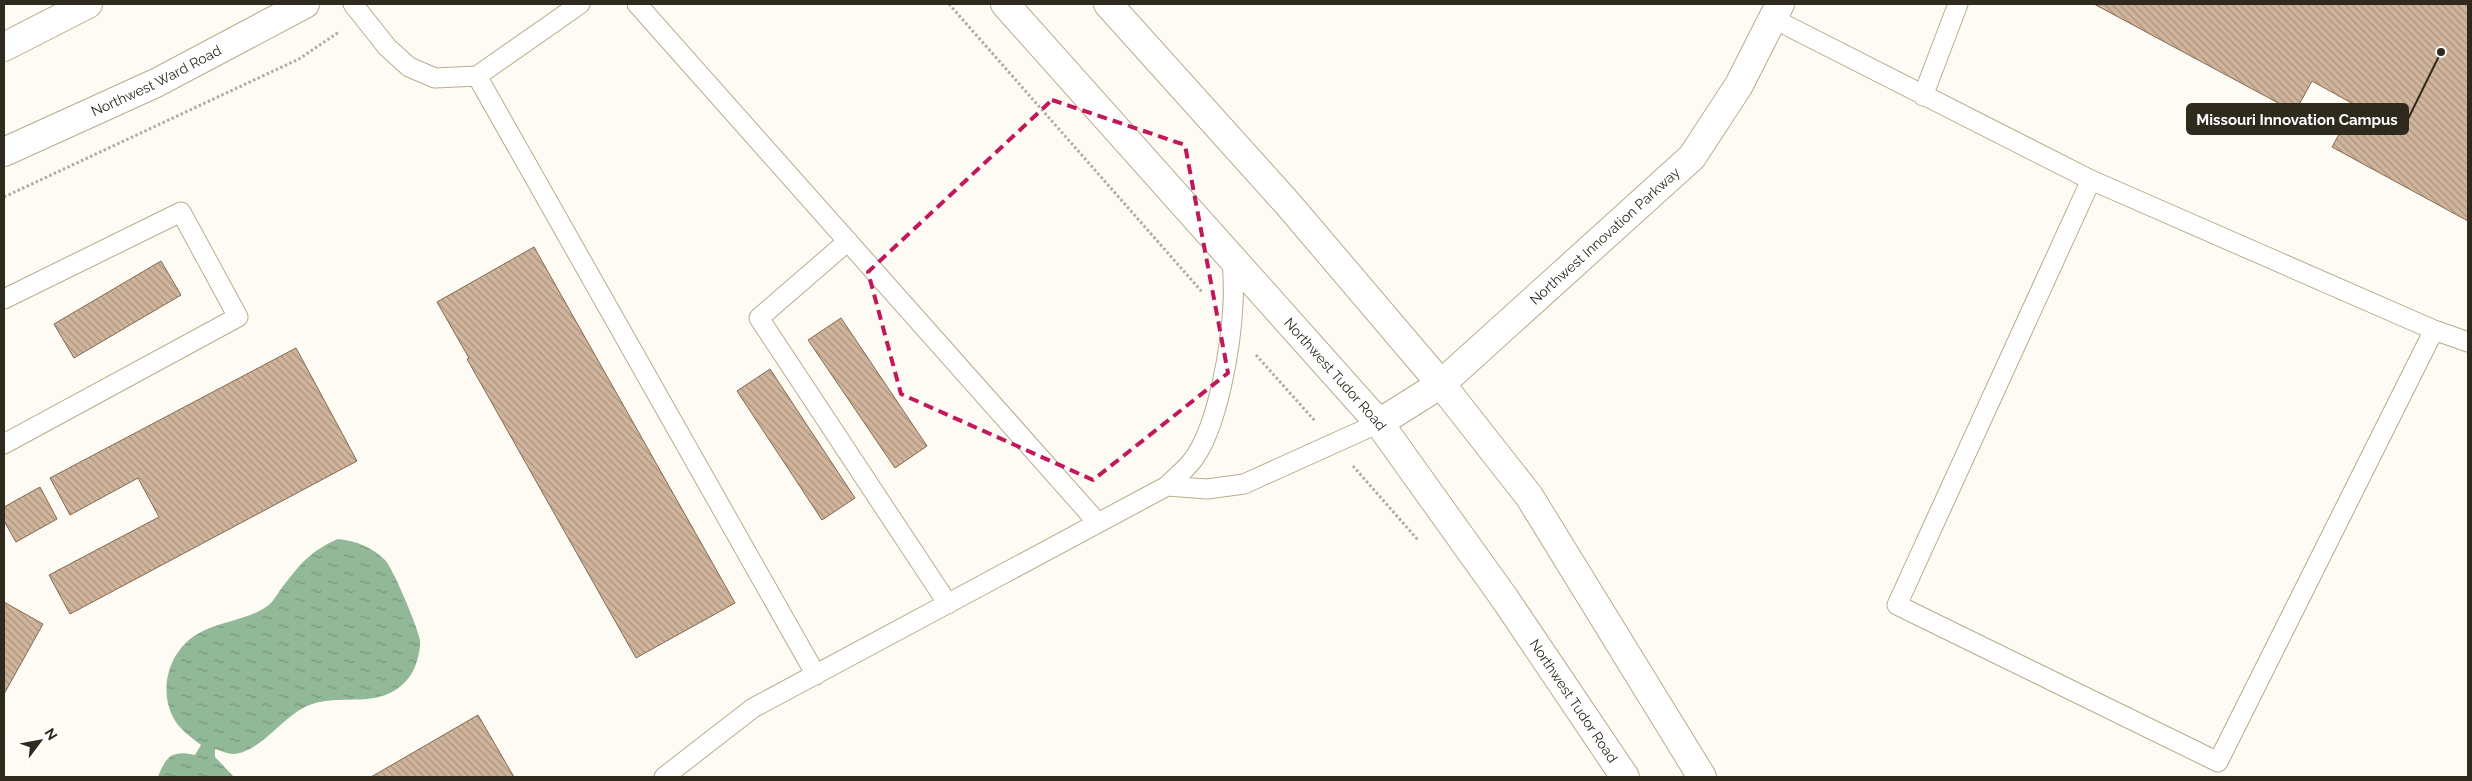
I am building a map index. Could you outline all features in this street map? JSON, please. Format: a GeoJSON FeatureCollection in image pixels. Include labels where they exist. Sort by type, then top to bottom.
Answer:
{"type":"FeatureCollection","features":[{"type":"Feature","properties":{"kind":"street"},"geometry":{"type":"LineString","coordinates":[[4,47],[88,4]]}},
{"type":"Feature","properties":{"kind":"street","name":"Northwest Ward Road"},"geometry":{"type":"LineString","coordinates":[[4,152],[156,83],[304,4]]}},
{"type":"Feature","properties":{"kind":"street","name":"Northwest Tudor Road"},"geometry":{"type":"LineString","coordinates":[[1005,4],[1379,423],[1505,599],[1625,777]]}},
{"type":"Feature","properties":{"kind":"street"},"geometry":{"type":"LineString","coordinates":[[1108,4],[1288,204],[1441,384],[1529,496],[1702,777]]}},
{"type":"Feature","properties":{"kind":"street","name":"Northwest Innovation Parkway"},"geometry":{"type":"LineString","coordinates":[[1379,423],[1441,384],[1692,157],[1739,85],[1777,12]]}},
{"type":"Feature","properties":{"kind":"lane"},"geometry":{"type":"LineString","coordinates":[[358,10],[387,47],[409,67],[435,78],[478,76],[580,4]]}},
{"type":"Feature","properties":{"kind":"lane"},"geometry":{"type":"LineString","coordinates":[[637,4],[1098,523]]}},
{"type":"Feature","properties":{"kind":"lane"},"geometry":{"type":"LineString","coordinates":[[1923,96],[1958,4]]}},
{"type":"Feature","properties":{"kind":"lane"},"geometry":{"type":"LineString","coordinates":[[1777,12],[1923,96],[2091,180],[2434,330],[2468,342]]}},
{"type":"Feature","properties":{"kind":"lane"},"geometry":{"type":"LineString","coordinates":[[478,76],[816,675]]}},
{"type":"Feature","properties":{"kind":"lane"},"geometry":{"type":"LineString","coordinates":[[2091,180],[1897,605],[2218,762],[2434,330]]}},
{"type":"Feature","properties":{"kind":"lane"},"geometry":{"type":"LineString","coordinates":[[4,299],[181,212],[238,317],[4,444]]}},
{"type":"Feature","properties":{"kind":"lane"},"geometry":{"type":"LineString","coordinates":[[848,241],[759,318],[948,604]]}},
{"type":"Feature","properties":{"kind":"lane"},"geometry":{"type":"LineString","coordinates":[[664,777],[753,708],[1167,486],[1192,461],[1208,432],[1217,400],[1231,325],[1233,303],[1232,258]]}},
{"type":"Feature","properties":{"kind":"lane"},"geometry":{"type":"LineString","coordinates":[[1167,486],[1207,489],[1244,484],[1379,423]]}},
{"type":"Feature","properties":{"kind":"path"},"geometry":{"type":"LineString","coordinates":[[949,4],[1424,547]]}},
{"type":"Feature","properties":{"kind":"path"},"geometry":{"type":"LineString","coordinates":[[4,197],[299,58],[358,10]]}},
{"type":"Feature","properties":{"kind":"highlighted area"},"geometry":{"type":"Polygon","coordinates":[[[1052,100],[1185,145],[1228,373],[1093,480],[901,394],[868,272],[1052,100]]]}},
{"type":"Feature","properties":{"kind":"water"},"geometry":{"type":"Polygon","coordinates":[[[338,539],[351,541],[369,548],[385,560],[394,574],[420,640],[418,659],[410,676],[399,688],[374,698],[332,700],[318,702],[305,707],[296,712],[261,742],[243,752],[231,754],[215,749],[215,757],[234,777],[158,777],[167,759],[171,756],[181,753],[195,755],[201,745],[178,725],[171,713],[167,699],[169,672],[181,648],[191,638],[203,631],[263,609],[272,602],[307,558],[338,539]]]}},
{"type":"Feature","properties":{"kind":"building"},"geometry":{"type":"Polygon","coordinates":[[[2094,4],[2468,4],[2468,221],[2332,147],[2355,105],[2312,81],[2295,112],[2094,4]]]}},
{"type":"Feature","properties":{"kind":"building"},"geometry":{"type":"Polygon","coordinates":[[[534,247],[735,603],[636,658],[467,359],[469,358],[437,302],[534,247]]]}},
{"type":"Feature","properties":{"kind":"building"},"geometry":{"type":"Polygon","coordinates":[[[161,261],[181,295],[74,358],[54,324],[161,261]]]}},
{"type":"Feature","properties":{"kind":"building"},"geometry":{"type":"Polygon","coordinates":[[[841,318],[927,446],[895,468],[808,340],[841,318]]]}},
{"type":"Feature","properties":{"kind":"building"},"geometry":{"type":"Polygon","coordinates":[[[296,348],[357,461],[70,614],[49,575],[159,517],[138,478],[70,515],[50,478],[296,348]]]}},
{"type":"Feature","properties":{"kind":"building"},"geometry":{"type":"Polygon","coordinates":[[[770,369],[855,498],[822,520],[737,391],[770,369]]]}},
{"type":"Feature","properties":{"kind":"building"},"geometry":{"type":"Polygon","coordinates":[[[40,487],[57,519],[16,542],[4,521],[4,507],[40,487]]]}},
{"type":"Feature","properties":{"kind":"building"},"geometry":{"type":"Polygon","coordinates":[[[4,602],[43,624],[4,694],[4,602]]]}},
{"type":"Feature","properties":{"kind":"building"},"geometry":{"type":"Polygon","coordinates":[[[478,715],[514,777],[371,777],[478,715]]]}},
{"type":"Feature","properties":{"kind":"place","name":"Missouri Innovation Campus"},"geometry":{"type":"Point","coordinates":[2441,52]}}]}
